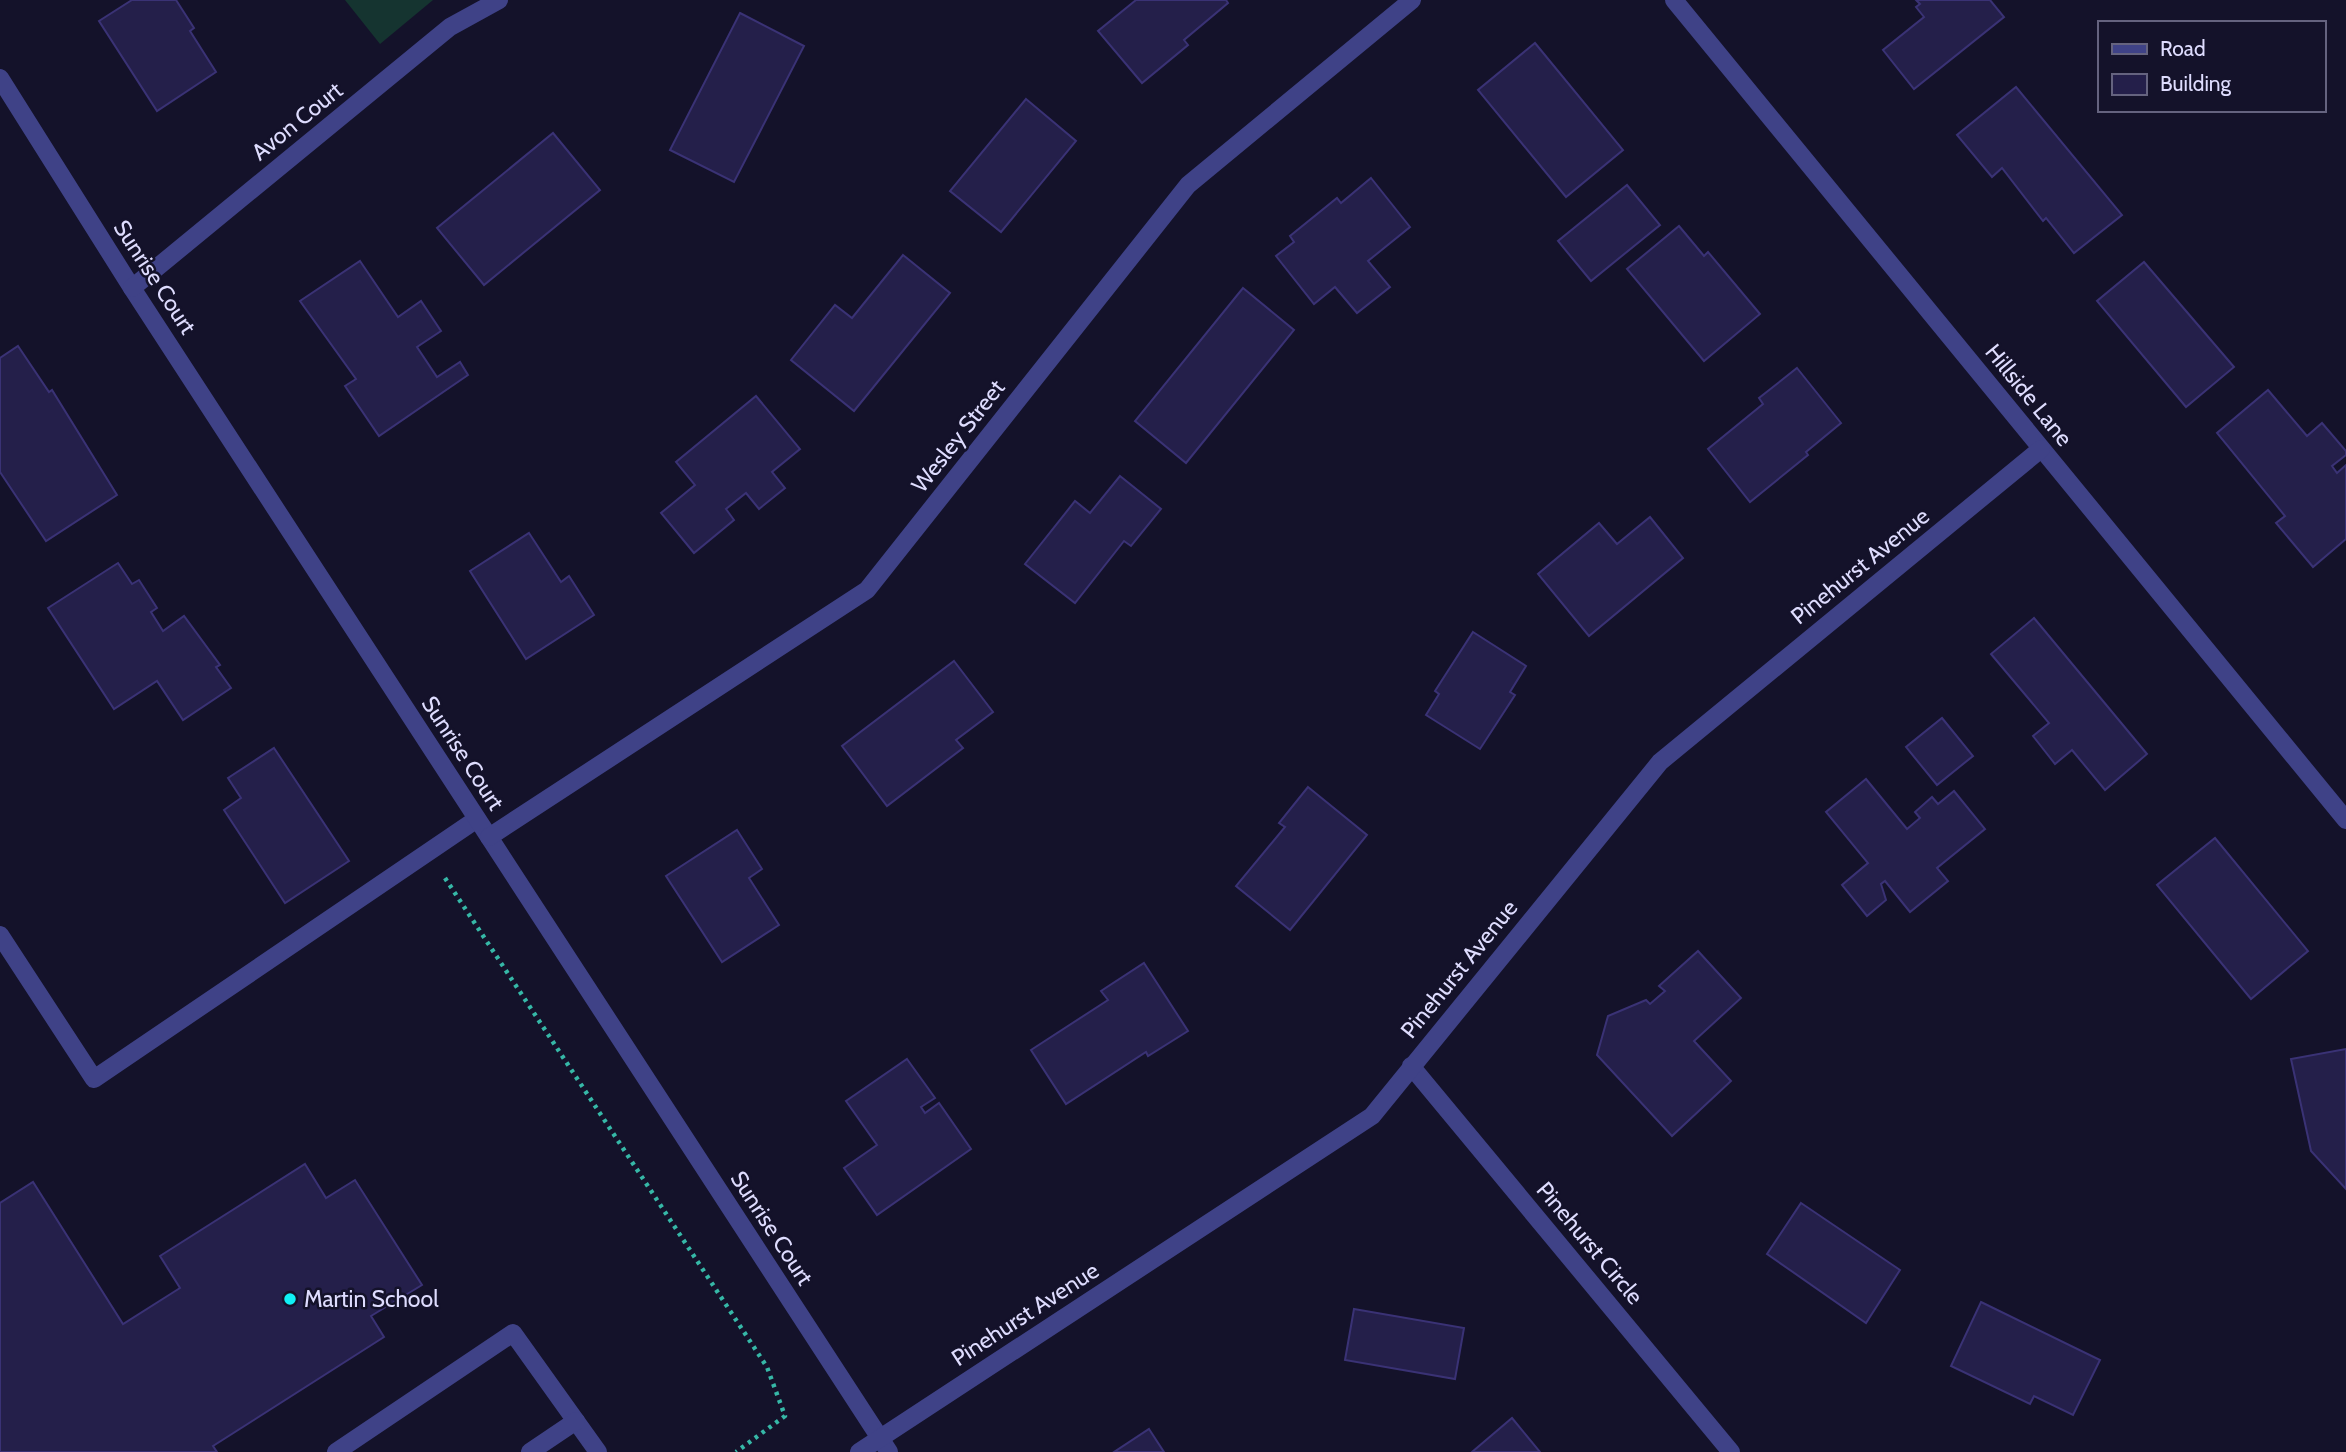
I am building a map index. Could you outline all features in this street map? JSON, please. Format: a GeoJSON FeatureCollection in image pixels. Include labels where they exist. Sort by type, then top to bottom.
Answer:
{"type":"FeatureCollection","features":[{"type":"Feature","properties":{"kind":"street","name":"Avon Court"},"geometry":{"type":"LineString","coordinates":[[132,288],[450,27],[499,0]]}},
{"type":"Feature","properties":{"kind":"street","name":"Wesley Street"},"geometry":{"type":"LineString","coordinates":[[489,837],[867,590],[1188,185],[1412,0]]}},
{"type":"Feature","properties":{"kind":"street","name":"Hillside Lane"},"geometry":{"type":"LineString","coordinates":[[1674,0],[2346,820]]}},
{"type":"Feature","properties":{"kind":"street","name":"Sunrise Court"},"geometry":{"type":"LineString","coordinates":[[0,78],[132,288],[884,1445]]}},
{"type":"Feature","properties":{"kind":"street","name":"Pinehurst Avenue"},"geometry":{"type":"LineString","coordinates":[[859,1452],[884,1445],[1372,1116],[1660,762],[2041,449]]}},
{"type":"Feature","properties":{"kind":"street"},"geometry":{"type":"LineString","coordinates":[[0,935],[94,1079],[477,819]]}},
{"type":"Feature","properties":{"kind":"street","name":"Pinehurst Circle"},"geometry":{"type":"LineString","coordinates":[[1411,1066],[1731,1452]]}},
{"type":"Feature","properties":{"kind":"street"},"geometry":{"type":"LineString","coordinates":[[336,1452],[513,1333],[598,1452]]}},
{"type":"Feature","properties":{"kind":"street"},"geometry":{"type":"LineString","coordinates":[[530,1452],[576,1421]]}},
{"type":"Feature","properties":{"kind":"path"},"geometry":{"type":"LineString","coordinates":[[428,853],[767,1367],[785,1416],[736,1452]]}},
{"type":"Feature","properties":{"kind":"green space"},"geometry":{"type":"Polygon","coordinates":[[[345,0],[433,0],[380,44],[345,0]]]}},
{"type":"Feature","properties":{"kind":"building"},"geometry":{"type":"Polygon","coordinates":[[[132,0],[176,0],[194,28],[190,31],[216,72],[157,111],[99,21],[132,0]]]}},
{"type":"Feature","properties":{"kind":"building"},"geometry":{"type":"Polygon","coordinates":[[[1136,0],[1226,0],[1228,3],[1184,40],[1188,45],[1142,83],[1098,31],[1136,0]]]}},
{"type":"Feature","properties":{"kind":"building"},"geometry":{"type":"Polygon","coordinates":[[[1916,0],[1990,0],[2004,17],[1914,89],[1883,50],[1924,17],[1916,7],[1920,4],[1916,0]]]}},
{"type":"Feature","properties":{"kind":"building"},"geometry":{"type":"Polygon","coordinates":[[[740,13],[804,46],[734,182],[670,150],[740,13]]]}},
{"type":"Feature","properties":{"kind":"building"},"geometry":{"type":"Polygon","coordinates":[[[1535,43],[1623,150],[1566,197],[1478,90],[1535,43]]]}},
{"type":"Feature","properties":{"kind":"building"},"geometry":{"type":"Polygon","coordinates":[[[2016,87],[2122,215],[2074,253],[2046,218],[2043,221],[2002,168],[1992,177],[1957,135],[2016,87]]]}},
{"type":"Feature","properties":{"kind":"building"},"geometry":{"type":"Polygon","coordinates":[[[1026,99],[1076,141],[1001,232],[950,191],[1026,99]]]}},
{"type":"Feature","properties":{"kind":"building"},"geometry":{"type":"Polygon","coordinates":[[[553,133],[600,190],[484,285],[437,228],[553,133]]]}},
{"type":"Feature","properties":{"kind":"building"},"geometry":{"type":"Polygon","coordinates":[[[1371,178],[1410,227],[1368,261],[1390,287],[1357,313],[1335,287],[1314,304],[1276,256],[1294,242],[1290,236],[1337,198],[1341,203],[1371,178]]]}},
{"type":"Feature","properties":{"kind":"building"},"geometry":{"type":"Polygon","coordinates":[[[1627,185],[1660,225],[1591,281],[1558,241],[1627,185]]]}},
{"type":"Feature","properties":{"kind":"building"},"geometry":{"type":"Polygon","coordinates":[[[1679,226],[1704,256],[1708,252],[1760,314],[1704,361],[1627,269],[1679,226]]]}},
{"type":"Feature","properties":{"kind":"building"},"geometry":{"type":"Polygon","coordinates":[[[903,255],[950,293],[854,411],[791,360],[835,305],[852,318],[903,255]]]}},
{"type":"Feature","properties":{"kind":"building"},"geometry":{"type":"Polygon","coordinates":[[[360,261],[398,317],[421,301],[441,331],[417,347],[437,377],[460,362],[468,375],[379,436],[345,386],[356,379],[300,301],[360,261]]]}},
{"type":"Feature","properties":{"kind":"building"},"geometry":{"type":"Polygon","coordinates":[[[2144,262],[2234,367],[2186,407],[2097,301],[2144,262]]]}},
{"type":"Feature","properties":{"kind":"building"},"geometry":{"type":"Polygon","coordinates":[[[1243,288],[1294,330],[1186,463],[1135,421],[1243,288]]]}},
{"type":"Feature","properties":{"kind":"building"},"geometry":{"type":"Polygon","coordinates":[[[18,346],[49,392],[52,390],[117,495],[46,541],[0,472],[0,358],[18,346]]]}},
{"type":"Feature","properties":{"kind":"building"},"geometry":{"type":"Polygon","coordinates":[[[1797,368],[1841,423],[1806,452],[1808,455],[1750,502],[1708,449],[1763,404],[1759,398],[1797,368]]]}},
{"type":"Feature","properties":{"kind":"building"},"geometry":{"type":"Polygon","coordinates":[[[2268,390],[2307,436],[2322,423],[2346,451],[2346,455],[2332,466],[2337,473],[2346,465],[2346,539],[2313,567],[2276,523],[2285,516],[2217,433],[2268,390]]]}},
{"type":"Feature","properties":{"kind":"building"},"geometry":{"type":"Polygon","coordinates":[[[756,396],[800,449],[772,472],[785,488],[759,509],[746,493],[726,509],[734,520],[694,553],[661,513],[695,485],[676,462],[756,396]]]}},
{"type":"Feature","properties":{"kind":"building"},"geometry":{"type":"Polygon","coordinates":[[[1120,476],[1161,509],[1131,546],[1124,541],[1075,603],[1025,564],[1075,501],[1090,513],[1120,476]]]}},
{"type":"Feature","properties":{"kind":"building"},"geometry":{"type":"Polygon","coordinates":[[[1650,517],[1683,558],[1589,636],[1538,574],[1599,523],[1617,544],[1650,517]]]}},
{"type":"Feature","properties":{"kind":"building"},"geometry":{"type":"Polygon","coordinates":[[[529,533],[561,582],[569,576],[594,615],[526,659],[470,571],[529,533]]]}},
{"type":"Feature","properties":{"kind":"building"},"geometry":{"type":"Polygon","coordinates":[[[118,563],[132,584],[139,580],[157,608],[151,612],[163,631],[184,616],[220,665],[216,667],[231,688],[183,720],[157,681],[114,709],[48,608],[118,563]]]}},
{"type":"Feature","properties":{"kind":"building"},"geometry":{"type":"Polygon","coordinates":[[[2034,618],[2147,754],[2105,790],[2072,750],[2055,764],[2033,736],[2049,723],[1991,654],[2034,618]]]}},
{"type":"Feature","properties":{"kind":"building"},"geometry":{"type":"Polygon","coordinates":[[[1473,632],[1526,666],[1510,692],[1515,695],[1480,749],[1426,715],[1439,694],[1435,691],[1473,632]]]}},
{"type":"Feature","properties":{"kind":"building"},"geometry":{"type":"Polygon","coordinates":[[[954,661],[993,712],[956,740],[963,748],[887,806],[842,746],[954,661]]]}},
{"type":"Feature","properties":{"kind":"building"},"geometry":{"type":"Polygon","coordinates":[[[1942,718],[1973,756],[1937,785],[1906,747],[1942,718]]]}},
{"type":"Feature","properties":{"kind":"building"},"geometry":{"type":"Polygon","coordinates":[[[274,748],[349,861],[285,903],[224,810],[241,798],[228,778],[274,748]]]}},
{"type":"Feature","properties":{"kind":"building"},"geometry":{"type":"Polygon","coordinates":[[[1866,779],[1907,829],[1920,818],[1915,812],[1932,797],[1938,804],[1954,791],[1985,829],[1937,868],[1948,881],[1910,912],[1885,881],[1881,884],[1886,900],[1867,916],[1842,885],[1868,863],[1826,812],[1866,779]]]}},
{"type":"Feature","properties":{"kind":"building"},"geometry":{"type":"Polygon","coordinates":[[[1308,787],[1367,835],[1290,930],[1236,886],[1285,827],[1279,823],[1308,787]]]}},
{"type":"Feature","properties":{"kind":"building"},"geometry":{"type":"Polygon","coordinates":[[[737,830],[762,869],[749,878],[779,925],[722,962],[666,876],[737,830]]]}},
{"type":"Feature","properties":{"kind":"building"},"geometry":{"type":"Polygon","coordinates":[[[2215,838],[2308,951],[2251,999],[2157,885],[2215,838]]]}},
{"type":"Feature","properties":{"kind":"building"},"geometry":{"type":"Polygon","coordinates":[[[1698,951],[1741,998],[1694,1041],[1731,1081],[1672,1136],[1597,1055],[1608,1016],[1646,1000],[1650,1004],[1665,991],[1659,986],[1698,951]]]}},
{"type":"Feature","properties":{"kind":"building"},"geometry":{"type":"Polygon","coordinates":[[[1144,963],[1188,1031],[1148,1056],[1146,1052],[1066,1104],[1031,1050],[1108,1000],[1101,991],[1144,963]]]}},
{"type":"Feature","properties":{"kind":"building"},"geometry":{"type":"Polygon","coordinates":[[[2346,1049],[2346,1189],[2311,1151],[2291,1059],[2346,1049]]]}},
{"type":"Feature","properties":{"kind":"building"},"geometry":{"type":"Polygon","coordinates":[[[907,1059],[935,1098],[921,1107],[925,1113],[939,1103],[971,1149],[877,1215],[844,1168],[877,1145],[846,1101],[907,1059]]]}},
{"type":"Feature","properties":{"kind":"building"},"geometry":{"type":"Polygon","coordinates":[[[305,1164],[326,1198],[355,1180],[422,1285],[371,1316],[384,1337],[213,1446],[217,1452],[0,1452],[0,1203],[33,1182],[123,1324],[180,1288],[160,1256],[305,1164]]]}},
{"type":"Feature","properties":{"kind":"building"},"geometry":{"type":"Polygon","coordinates":[[[1801,1203],[1900,1270],[1866,1323],[1767,1254],[1801,1203]]]}},
{"type":"Feature","properties":{"kind":"building"},"geometry":{"type":"Polygon","coordinates":[[[1981,1302],[2100,1360],[2073,1415],[2034,1396],[2030,1404],[1951,1366],[1981,1302]]]}},
{"type":"Feature","properties":{"kind":"building"},"geometry":{"type":"Polygon","coordinates":[[[1354,1309],[1464,1328],[1455,1379],[1345,1360],[1354,1309]]]}},
{"type":"Feature","properties":{"kind":"building"},"geometry":{"type":"Polygon","coordinates":[[[1512,1418],[1540,1452],[1472,1452],[1512,1418]]]}},
{"type":"Feature","properties":{"kind":"building"},"geometry":{"type":"Polygon","coordinates":[[[1149,1429],[1164,1452],[1114,1452],[1149,1429]]]}},
{"type":"Feature","properties":{"kind":"place","name":"Martin School"},"geometry":{"type":"Point","coordinates":[290,1299]}}]}
